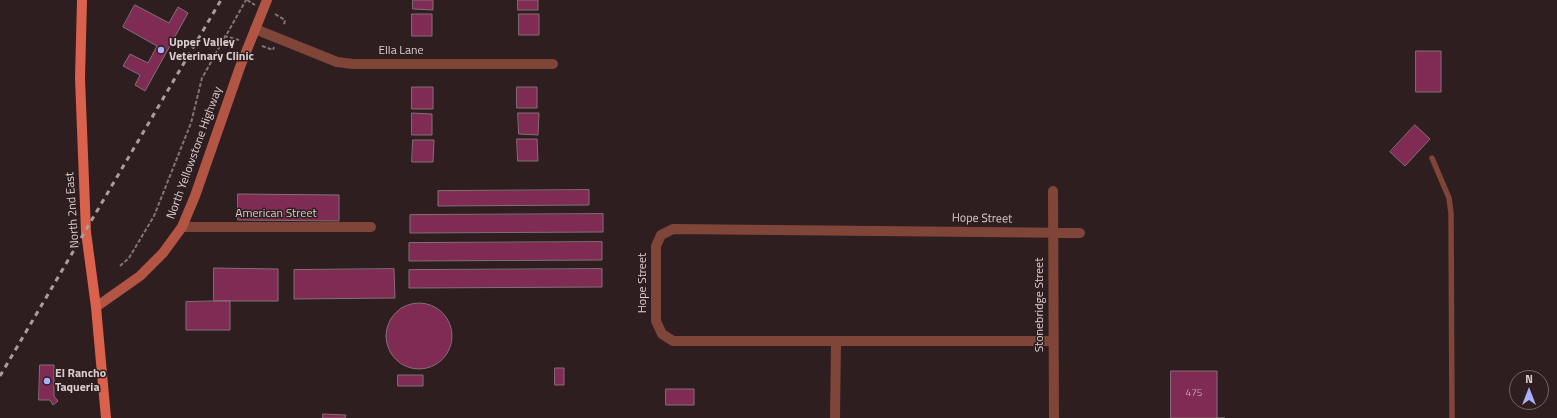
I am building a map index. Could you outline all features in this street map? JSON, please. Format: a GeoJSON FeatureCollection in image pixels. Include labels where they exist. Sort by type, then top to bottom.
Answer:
{"type":"FeatureCollection","features":[{"type":"Feature","properties":{"kind":"main road","name":"North 2nd East"},"geometry":{"type":"LineString","coordinates":[[82,0],[80,78],[86,232],[96,307],[106,418]]}},
{"type":"Feature","properties":{"kind":"main road","name":"North Yellowstone Highway"},"geometry":{"type":"LineString","coordinates":[[96,307],[140,276],[163,253],[182,227],[195,196],[255,29],[267,0]]}},
{"type":"Feature","properties":{"kind":"street","name":"Ella Lane"},"geometry":{"type":"LineString","coordinates":[[255,29],[337,62],[353,64],[553,64]]}},
{"type":"Feature","properties":{"kind":"street","name":"Stonebridge Street"},"geometry":{"type":"LineString","coordinates":[[1052,191],[1054,418]]}},
{"type":"Feature","properties":{"kind":"street","name":"American Street"},"geometry":{"type":"LineString","coordinates":[[182,227],[371,227]]}},
{"type":"Feature","properties":{"kind":"street","name":"Hope Street"},"geometry":{"type":"LineString","coordinates":[[1053,341],[673,341],[662,334],[656,321],[656,246],[661,235],[673,229],[1080,233]]}},
{"type":"Feature","properties":{"kind":"street"},"geometry":{"type":"LineString","coordinates":[[835,418],[836,341]]}},
{"type":"Feature","properties":{"kind":"lane"},"geometry":{"type":"LineString","coordinates":[[1432,158],[1449,198],[1451,213],[1452,418]]}},
{"type":"Feature","properties":{"kind":"path"},"geometry":{"type":"LineString","coordinates":[[120,266],[129,258],[154,216],[191,123],[202,78],[224,36],[247,0],[256,5]]}},
{"type":"Feature","properties":{"kind":"path"},"geometry":{"type":"LineString","coordinates":[[275,14],[285,20],[284,25]]}},
{"type":"Feature","properties":{"kind":"path"},"geometry":{"type":"LineString","coordinates":[[224,36],[239,40]]}},
{"type":"Feature","properties":{"kind":"path"},"geometry":{"type":"LineString","coordinates":[[262,46],[273,50]]}},
{"type":"Feature","properties":{"kind":"building"},"geometry":{"type":"Polygon","coordinates":[[[413,0],[433,0],[433,10],[413,9],[413,0]]]}},
{"type":"Feature","properties":{"kind":"building"},"geometry":{"type":"Polygon","coordinates":[[[518,0],[538,0],[538,10],[518,10],[518,0]]]}},
{"type":"Feature","properties":{"kind":"building","name":"Upper Valley Veterinary Clinic"},"geometry":{"type":"Polygon","coordinates":[[[135,5],[169,23],[178,7],[188,13],[145,91],[135,85],[140,75],[123,66],[130,54],[148,63],[157,46],[123,27],[135,5]]]}},
{"type":"Feature","properties":{"kind":"building"},"geometry":{"type":"Polygon","coordinates":[[[412,14],[432,14],[432,36],[412,36],[412,14]]]}},
{"type":"Feature","properties":{"kind":"building"},"geometry":{"type":"Polygon","coordinates":[[[519,14],[539,14],[539,35],[519,35],[519,14]]]}},
{"type":"Feature","properties":{"kind":"building"},"geometry":{"type":"Polygon","coordinates":[[[1416,51],[1441,51],[1441,92],[1416,92],[1416,51]]]}},
{"type":"Feature","properties":{"kind":"building"},"geometry":{"type":"Polygon","coordinates":[[[412,87],[433,87],[433,109],[412,109],[412,87]]]}},
{"type":"Feature","properties":{"kind":"building"},"geometry":{"type":"Polygon","coordinates":[[[517,87],[537,87],[537,108],[517,108],[517,87]]]}},
{"type":"Feature","properties":{"kind":"building"},"geometry":{"type":"Polygon","coordinates":[[[412,113],[432,114],[432,135],[412,135],[412,113]]]}},
{"type":"Feature","properties":{"kind":"building"},"geometry":{"type":"Polygon","coordinates":[[[518,113],[539,113],[538,135],[519,134],[518,113]]]}},
{"type":"Feature","properties":{"kind":"building"},"geometry":{"type":"Polygon","coordinates":[[[1415,125],[1430,139],[1405,166],[1390,152],[1415,125]]]}},
{"type":"Feature","properties":{"kind":"building"},"geometry":{"type":"Polygon","coordinates":[[[517,139],[537,139],[538,161],[518,161],[517,139]]]}},
{"type":"Feature","properties":{"kind":"building"},"geometry":{"type":"Polygon","coordinates":[[[413,140],[434,140],[433,162],[412,162],[413,140]]]}},
{"type":"Feature","properties":{"kind":"building"},"geometry":{"type":"Polygon","coordinates":[[[589,190],[589,205],[438,206],[438,191],[589,190]]]}},
{"type":"Feature","properties":{"kind":"building"},"geometry":{"type":"Polygon","coordinates":[[[238,194],[339,195],[339,221],[238,220],[238,194]]]}},
{"type":"Feature","properties":{"kind":"building"},"geometry":{"type":"Polygon","coordinates":[[[603,214],[603,232],[410,233],[410,215],[603,214]]]}},
{"type":"Feature","properties":{"kind":"building"},"geometry":{"type":"Polygon","coordinates":[[[602,242],[602,260],[409,261],[409,243],[602,242]]]}},
{"type":"Feature","properties":{"kind":"building"},"geometry":{"type":"Polygon","coordinates":[[[214,268],[278,269],[278,301],[214,301],[214,268]]]}},
{"type":"Feature","properties":{"kind":"building"},"geometry":{"type":"Polygon","coordinates":[[[394,269],[395,298],[294,299],[294,270],[394,269]]]}},
{"type":"Feature","properties":{"kind":"building"},"geometry":{"type":"Polygon","coordinates":[[[602,269],[602,287],[409,288],[409,270],[602,269]]]}},
{"type":"Feature","properties":{"kind":"building"},"geometry":{"type":"Polygon","coordinates":[[[230,301],[230,330],[186,330],[186,302],[230,301]]]}},
{"type":"Feature","properties":{"kind":"building"},"geometry":{"type":"Polygon","coordinates":[[[412,303],[426,303],[438,308],[447,317],[452,329],[450,349],[443,360],[426,369],[412,369],[400,364],[391,355],[386,343],[386,329],[391,317],[400,308],[412,303]]]}},
{"type":"Feature","properties":{"kind":"building","name":"El Rancho Taqueria"},"geometry":{"type":"Polygon","coordinates":[[[40,365],[54,365],[54,396],[58,401],[53,405],[50,400],[39,400],[40,365]]]}},
{"type":"Feature","properties":{"kind":"building"},"geometry":{"type":"Polygon","coordinates":[[[555,368],[564,368],[564,385],[555,385],[555,368]]]}},
{"type":"Feature","properties":{"kind":"building"},"geometry":{"type":"Polygon","coordinates":[[[1171,371],[1217,371],[1217,418],[1171,418],[1171,371]]]}},
{"type":"Feature","properties":{"kind":"building"},"geometry":{"type":"Polygon","coordinates":[[[398,375],[423,375],[423,386],[398,386],[398,375]]]}},
{"type":"Feature","properties":{"kind":"building"},"geometry":{"type":"Polygon","coordinates":[[[666,389],[694,389],[694,405],[666,405],[666,389]]]}},
{"type":"Feature","properties":{"kind":"building"},"geometry":{"type":"Polygon","coordinates":[[[323,414],[346,415],[345,418],[323,418],[323,414]]]}},
{"type":"Feature","properties":{"kind":"railway"},"geometry":{"type":"LineString","coordinates":[[0,376],[221,0]]}},
{"type":"Feature","properties":{"kind":"place","name":"Upper Valley Veterinary Clinic"},"geometry":{"type":"Point","coordinates":[161,50]}},
{"type":"Feature","properties":{"kind":"place","name":"El Rancho Taqueria"},"geometry":{"type":"Point","coordinates":[47,381]}}]}
